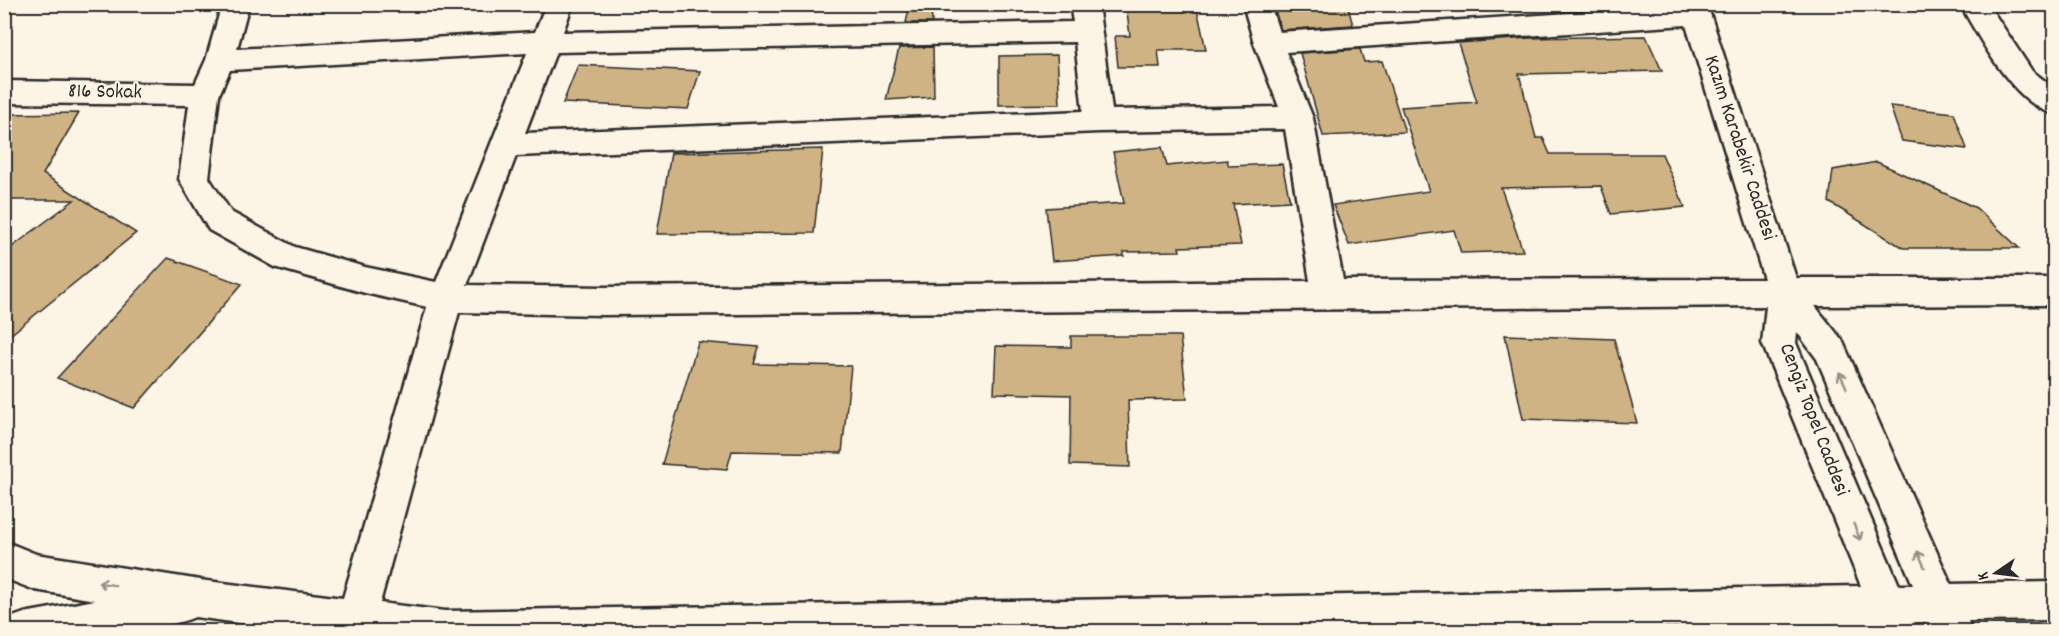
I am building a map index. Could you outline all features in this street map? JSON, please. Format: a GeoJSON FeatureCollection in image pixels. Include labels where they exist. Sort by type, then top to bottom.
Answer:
{"type":"FeatureCollection","features":[{"type":"Feature","properties":{"kind":"street"},"geometry":{"type":"LineString","coordinates":[[236,4],[220,60],[205,95],[194,178],[220,221],[286,258],[365,280],[446,298],[603,301],[1329,294],[2055,291]]}},
{"type":"Feature","properties":{"kind":"street"},"geometry":{"type":"LineString","coordinates":[[357,618],[446,298],[560,4]]}},
{"type":"Feature","properties":{"kind":"street"},"geometry":{"type":"LineString","coordinates":[[1256,4],[1268,43],[1298,118],[1329,294]]}},
{"type":"Feature","properties":{"kind":"street"},"geometry":{"type":"LineString","coordinates":[[1974,4],[2022,78],[2055,103]]}},
{"type":"Feature","properties":{"kind":"street"},"geometry":{"type":"LineString","coordinates":[[1268,43],[1483,16],[1695,10]]}},
{"type":"Feature","properties":{"kind":"street","name":"Kazım Karabekir Caddesi"},"geometry":{"type":"LineString","coordinates":[[1695,10],[1784,291]]}},
{"type":"Feature","properties":{"kind":"street"},"geometry":{"type":"LineString","coordinates":[[220,60],[544,42],[1086,18],[1099,121]]}},
{"type":"Feature","properties":{"kind":"street","name":"816 Sokak"},"geometry":{"type":"LineString","coordinates":[[4,92],[205,95]]}},
{"type":"Feature","properties":{"kind":"street"},"geometry":{"type":"LineString","coordinates":[[504,145],[1099,121],[1298,118]]}},
{"type":"Feature","properties":{"kind":"street","name":"Cengiz Topel Caddesi"},"geometry":{"type":"LineString","coordinates":[[1784,291],[1830,350],[1947,617]]}},
{"type":"Feature","properties":{"kind":"street","name":"Cengiz Topel Caddesi"},"geometry":{"type":"LineString","coordinates":[[1784,291],[1779,343],[1893,618]]}},
{"type":"Feature","properties":{"kind":"street"},"geometry":{"type":"LineString","coordinates":[[4,559],[35,572],[207,600],[446,631],[1947,617],[2055,601]]}},
{"type":"Feature","properties":{"kind":"street"},"geometry":{"type":"LineString","coordinates":[[24,632],[207,600]]}},
{"type":"Feature","properties":{"kind":"building"},"geometry":{"type":"Polygon","coordinates":[[[910,4],[931,4],[932,23],[906,23],[910,4]]]}},
{"type":"Feature","properties":{"kind":"building"},"geometry":{"type":"Polygon","coordinates":[[[1126,4],[1196,4],[1206,50],[1158,50],[1160,67],[1118,67],[1115,36],[1130,36],[1126,4]]]}},
{"type":"Feature","properties":{"kind":"building"},"geometry":{"type":"Polygon","coordinates":[[[1273,4],[1347,4],[1353,25],[1281,30],[1273,4]]]}},
{"type":"Feature","properties":{"kind":"building"},"geometry":{"type":"Polygon","coordinates":[[[1646,36],[1662,71],[1519,74],[1536,138],[1543,138],[1550,154],[1662,154],[1685,207],[1611,214],[1601,186],[1501,188],[1523,251],[1461,253],[1454,230],[1349,245],[1333,205],[1429,191],[1401,107],[1477,102],[1458,43],[1529,38],[1646,36]]]}},
{"type":"Feature","properties":{"kind":"building"},"geometry":{"type":"Polygon","coordinates":[[[933,47],[934,97],[886,100],[899,48],[933,47]]]}},
{"type":"Feature","properties":{"kind":"building"},"geometry":{"type":"Polygon","coordinates":[[[1360,49],[1364,62],[1382,61],[1405,132],[1323,136],[1300,53],[1360,49]]]}},
{"type":"Feature","properties":{"kind":"building"},"geometry":{"type":"Polygon","coordinates":[[[1057,55],[1060,104],[999,105],[999,56],[1057,55]]]}},
{"type":"Feature","properties":{"kind":"building"},"geometry":{"type":"Polygon","coordinates":[[[578,65],[700,71],[688,109],[563,103],[578,65]]]}},
{"type":"Feature","properties":{"kind":"building"},"geometry":{"type":"Polygon","coordinates":[[[1890,106],[1954,113],[1967,149],[1902,141],[1890,106]]]}},
{"type":"Feature","properties":{"kind":"building"},"geometry":{"type":"Polygon","coordinates":[[[79,113],[43,174],[136,233],[4,340],[4,253],[74,200],[4,200],[4,114],[79,113]]]}},
{"type":"Feature","properties":{"kind":"building"},"geometry":{"type":"Polygon","coordinates":[[[1162,147],[1167,166],[1227,160],[1229,166],[1282,164],[1290,201],[1233,204],[1241,245],[1179,247],[1180,251],[1124,252],[1124,256],[1052,261],[1046,208],[1124,203],[1113,152],[1162,147]]]}},
{"type":"Feature","properties":{"kind":"building"},"geometry":{"type":"Polygon","coordinates":[[[823,149],[814,233],[657,234],[671,153],[823,149]]]}},
{"type":"Feature","properties":{"kind":"building"},"geometry":{"type":"Polygon","coordinates":[[[1877,162],[1976,208],[2019,248],[1903,248],[1829,202],[1833,170],[1877,162]]]}},
{"type":"Feature","properties":{"kind":"building"},"geometry":{"type":"Polygon","coordinates":[[[168,258],[242,284],[134,408],[57,378],[168,258]]]}},
{"type":"Feature","properties":{"kind":"building"},"geometry":{"type":"Polygon","coordinates":[[[1505,335],[1614,339],[1637,423],[1523,419],[1505,335]]]}},
{"type":"Feature","properties":{"kind":"building"},"geometry":{"type":"Polygon","coordinates":[[[1071,336],[1180,336],[1187,399],[1128,400],[1130,467],[1070,465],[1071,395],[994,393],[996,346],[1071,347],[1071,336]]]}},
{"type":"Feature","properties":{"kind":"building"},"geometry":{"type":"Polygon","coordinates":[[[698,342],[759,347],[754,364],[851,366],[842,453],[732,451],[727,469],[662,464],[698,342]]]}}]}
